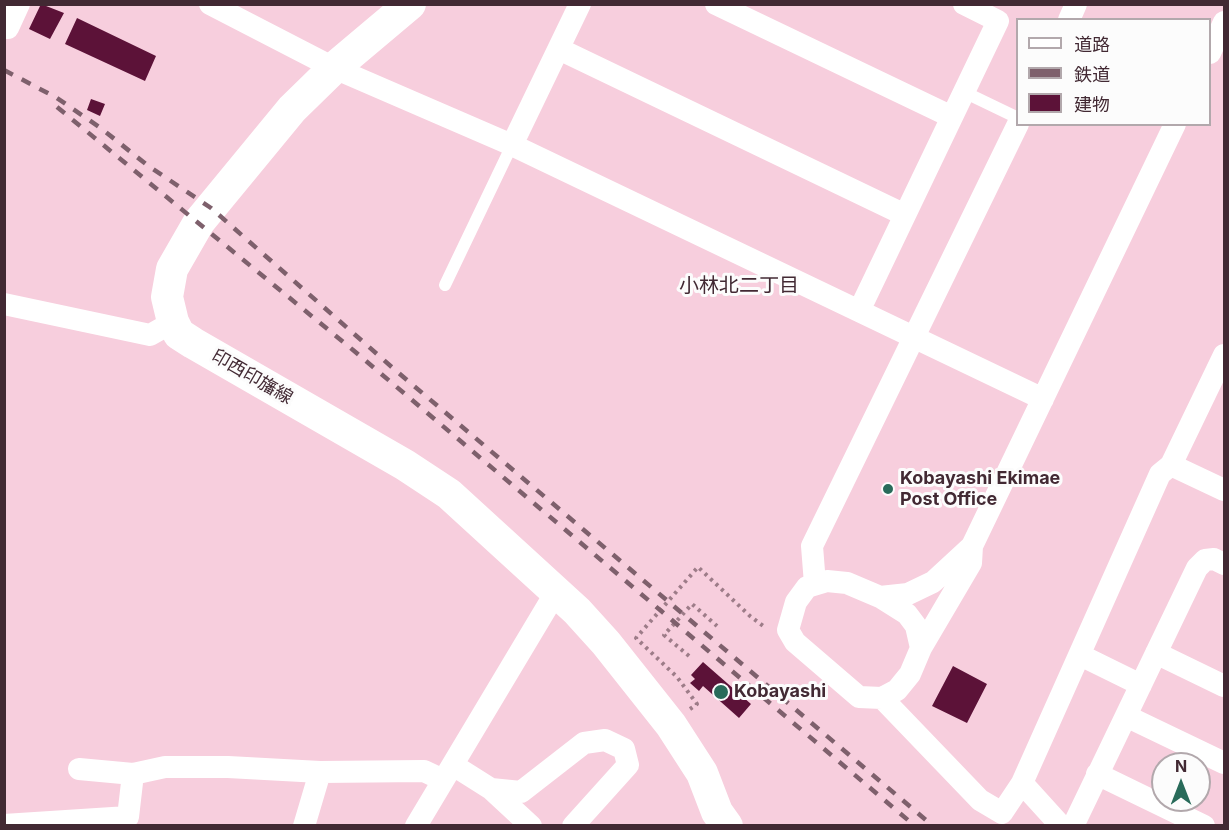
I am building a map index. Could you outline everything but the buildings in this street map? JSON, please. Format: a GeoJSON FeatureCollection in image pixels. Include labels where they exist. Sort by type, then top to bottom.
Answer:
{"type":"FeatureCollection","features":[{"type":"Feature","properties":{"kind":"main road"},"geometry":{"type":"LineString","coordinates":[[173,322],[167,297],[172,269],[199,222],[292,109],[334,68],[410,4]]}},
{"type":"Feature","properties":{"kind":"main road","name":"印西印旛線"},"geometry":{"type":"LineString","coordinates":[[173,322],[179,334],[193,343],[428,478],[556,592],[606,643],[671,725],[702,773],[717,812],[727,825]]}},
{"type":"Feature","properties":{"kind":"street"},"geometry":{"type":"LineString","coordinates":[[4,27],[8,28],[19,4]]}},
{"type":"Feature","properties":{"kind":"street"},"geometry":{"type":"LineString","coordinates":[[210,4],[334,68],[512,145],[1043,399]]}},
{"type":"Feature","properties":{"kind":"street"},"geometry":{"type":"LineString","coordinates":[[512,145],[580,4]]}},
{"type":"Feature","properties":{"kind":"street"},"geometry":{"type":"LineString","coordinates":[[716,4],[952,117]]}},
{"type":"Feature","properties":{"kind":"street"},"geometry":{"type":"LineString","coordinates":[[859,310],[998,21],[964,4]]}},
{"type":"Feature","properties":{"kind":"street"},"geometry":{"type":"LineString","coordinates":[[1070,18],[1076,4]]}},
{"type":"Feature","properties":{"kind":"street"},"geometry":{"type":"LineString","coordinates":[[1211,49],[1224,22]]}},
{"type":"Feature","properties":{"kind":"street"},"geometry":{"type":"LineString","coordinates":[[558,49],[905,214]]}},
{"type":"Feature","properties":{"kind":"street"},"geometry":{"type":"LineString","coordinates":[[815,584],[812,546],[916,338],[1017,126]]}},
{"type":"Feature","properties":{"kind":"street"},"geometry":{"type":"LineString","coordinates":[[880,597],[908,594],[933,582],[972,546],[1174,126]]}},
{"type":"Feature","properties":{"kind":"street"},"geometry":{"type":"LineString","coordinates":[[4,304],[150,335],[173,322]]}},
{"type":"Feature","properties":{"kind":"street"},"geometry":{"type":"LineString","coordinates":[[882,698],[980,800],[1002,813],[1022,783],[1160,474],[1171,465],[1224,355]]}},
{"type":"Feature","properties":{"kind":"street"},"geometry":{"type":"LineString","coordinates":[[1171,465],[1224,490]]}},
{"type":"Feature","properties":{"kind":"street"},"geometry":{"type":"LineString","coordinates":[[921,648],[916,626],[907,614],[880,597],[848,583],[827,581],[807,587],[796,602],[788,630],[795,642],[859,697],[882,698],[897,690],[910,674],[921,648],[971,563],[972,546]]}},
{"type":"Feature","properties":{"kind":"street"},"geometry":{"type":"LineString","coordinates":[[1073,825],[1197,568],[1204,560],[1214,559],[1224,564]]}},
{"type":"Feature","properties":{"kind":"street"},"geometry":{"type":"LineString","coordinates":[[416,825],[556,592]]}},
{"type":"Feature","properties":{"kind":"street"},"geometry":{"type":"LineString","coordinates":[[1156,653],[1224,686]]}},
{"type":"Feature","properties":{"kind":"street"},"geometry":{"type":"LineString","coordinates":[[1080,655],[1141,685]]}},
{"type":"Feature","properties":{"kind":"street"},"geometry":{"type":"LineString","coordinates":[[1126,716],[1224,763]]}},
{"type":"Feature","properties":{"kind":"street"},"geometry":{"type":"LineString","coordinates":[[79,770],[133,774],[165,767],[228,767],[320,772],[448,772],[491,789],[521,792],[584,743],[605,740],[624,749],[628,765],[573,825]]}},
{"type":"Feature","properties":{"kind":"street"},"geometry":{"type":"LineString","coordinates":[[304,825],[320,772]]}},
{"type":"Feature","properties":{"kind":"street"},"geometry":{"type":"LineString","coordinates":[[4,825],[128,817],[133,774]]}},
{"type":"Feature","properties":{"kind":"street"},"geometry":{"type":"LineString","coordinates":[[1097,774],[1204,825]]}},
{"type":"Feature","properties":{"kind":"street"},"geometry":{"type":"LineString","coordinates":[[1022,783],[1061,825]]}},
{"type":"Feature","properties":{"kind":"street"},"geometry":{"type":"LineString","coordinates":[[491,789],[531,825]]}},
{"type":"Feature","properties":{"kind":"lane"},"geometry":{"type":"LineString","coordinates":[[964,92],[1016,118]]}},
{"type":"Feature","properties":{"kind":"lane"},"geometry":{"type":"LineString","coordinates":[[445,285],[512,145]]}},
{"type":"Feature","properties":{"kind":"path"},"geometry":{"type":"LineString","coordinates":[[686,713],[697,704],[676,677],[636,638],[698,567],[750,616]]}},
{"type":"Feature","properties":{"kind":"path"},"geometry":{"type":"LineString","coordinates":[[689,656],[664,635],[692,604],[717,626]]}},
{"type":"Feature","properties":{"kind":"railway"},"geometry":{"type":"LineString","coordinates":[[4,70],[57,98],[102,129],[147,165],[211,208],[394,369],[933,826]]}},
{"type":"Feature","properties":{"kind":"railway"},"geometry":{"type":"LineString","coordinates":[[57,107],[353,350],[915,826]]}},
{"type":"Feature","properties":{"kind":"place","name":"Kobayashi Ekimae Post Office"},"geometry":{"type":"Point","coordinates":[888,489]}},
{"type":"Feature","properties":{"kind":"place","name":"Kobayashi"},"geometry":{"type":"Point","coordinates":[721,692]}},
{"type":"Feature","properties":{"kind":"district","name":"小林北二丁目"},"geometry":{"type":"Point","coordinates":[739,286]}}]}
